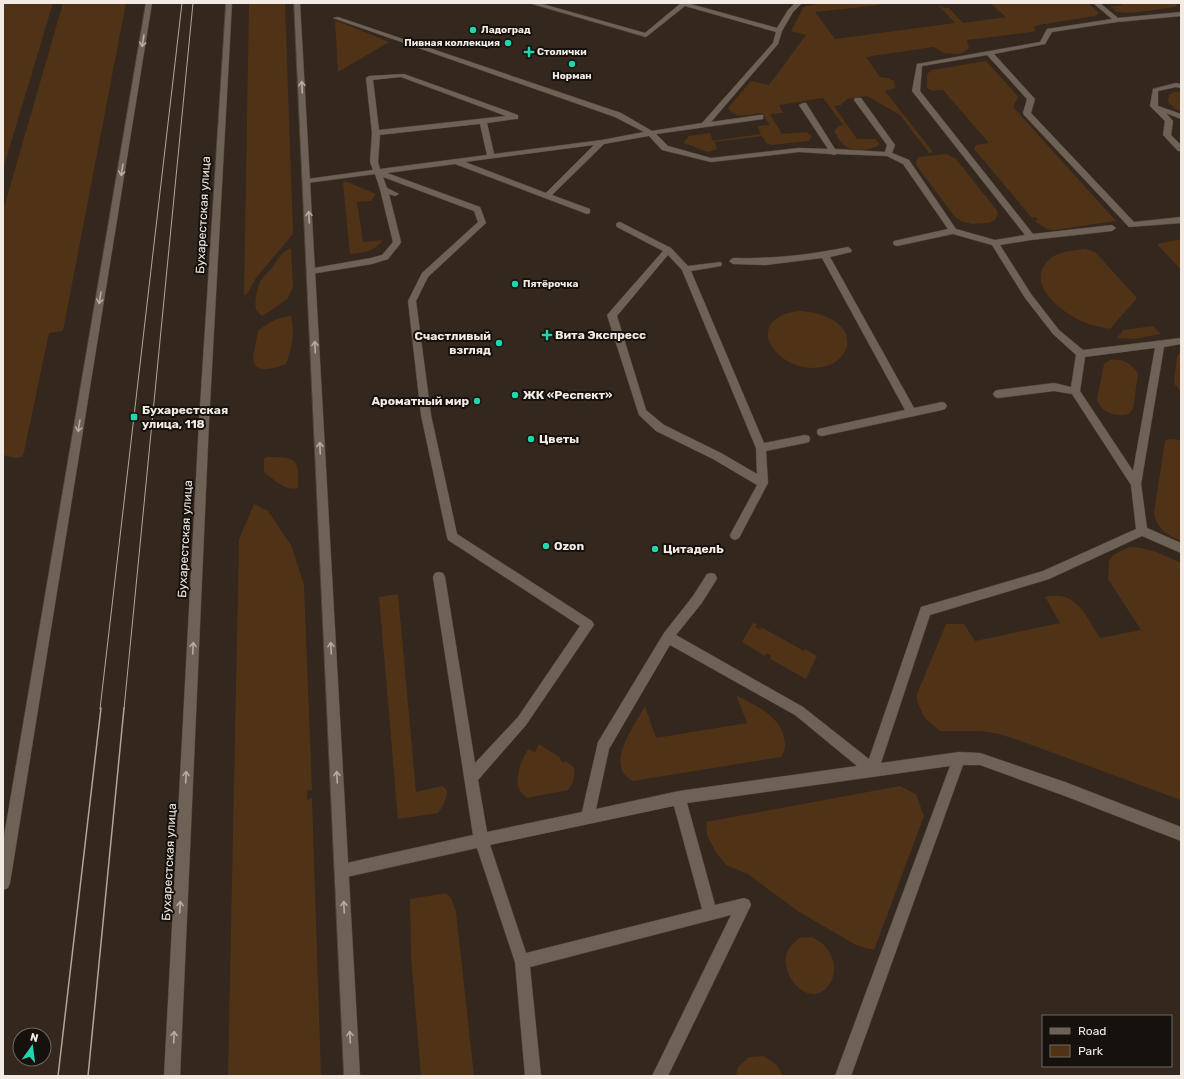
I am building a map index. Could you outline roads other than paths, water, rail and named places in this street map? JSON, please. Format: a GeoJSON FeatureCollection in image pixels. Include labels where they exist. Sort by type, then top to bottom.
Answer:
{"type":"FeatureCollection","features":[{"type":"Feature","properties":{"kind":"main road"},"geometry":{"type":"LineString","coordinates":[[3,883],[149,3]]}},
{"type":"Feature","properties":{"kind":"main road","name":"Бухарестская улица"},"geometry":{"type":"LineString","coordinates":[[172,1076],[203,428],[229,3]]}},
{"type":"Feature","properties":{"kind":"main road"},"geometry":{"type":"LineString","coordinates":[[297,3],[352,1076]]}},
{"type":"Feature","properties":{"kind":"main road"},"geometry":{"type":"LineString","coordinates":[[532,3],[646,35],[684,4],[779,30]]}},
{"type":"Feature","properties":{"kind":"main road"},"geometry":{"type":"LineString","coordinates":[[704,126],[776,43],[779,30],[790,11],[799,3]]}},
{"type":"Feature","properties":{"kind":"main road"},"geometry":{"type":"LineString","coordinates":[[1096,3],[1117,20]]}},
{"type":"Feature","properties":{"kind":"main road"},"geometry":{"type":"LineString","coordinates":[[1031,237],[916,91],[919,64],[1043,43],[1049,30],[1117,20],[1181,14]]}},
{"type":"Feature","properties":{"kind":"main road"},"geometry":{"type":"LineString","coordinates":[[336,18],[618,115],[651,134],[666,148],[711,160],[800,150],[834,153],[888,154],[906,162],[953,231]]}},
{"type":"Feature","properties":{"kind":"main road"},"geometry":{"type":"LineString","coordinates":[[989,53],[1031,99],[1027,113],[1132,225]]}},
{"type":"Feature","properties":{"kind":"main road"},"geometry":{"type":"LineString","coordinates":[[311,271],[372,261],[385,257],[397,242],[384,189],[374,162],[376,133],[369,78],[402,75],[515,117],[376,133]]}},
{"type":"Feature","properties":{"kind":"main road"},"geometry":{"type":"LineString","coordinates":[[1181,86],[1176,85],[1155,90],[1154,106],[1168,121],[1167,135],[1181,148]]}},
{"type":"Feature","properties":{"kind":"main road"},"geometry":{"type":"LineString","coordinates":[[858,100],[891,145],[888,154]]}},
{"type":"Feature","properties":{"kind":"main road"},"geometry":{"type":"LineString","coordinates":[[803,105],[834,153]]}},
{"type":"Feature","properties":{"kind":"main road"},"geometry":{"type":"LineString","coordinates":[[1154,106],[1181,117]]}},
{"type":"Feature","properties":{"kind":"main road"},"geometry":{"type":"LineString","coordinates":[[307,181],[602,142],[760,117]]}},
{"type":"Feature","properties":{"kind":"main road"},"geometry":{"type":"LineString","coordinates":[[483,121],[491,157]]}},
{"type":"Feature","properties":{"kind":"main road"},"geometry":{"type":"LineString","coordinates":[[547,196],[602,142]]}},
{"type":"Feature","properties":{"kind":"main road"},"geometry":{"type":"LineString","coordinates":[[455,161],[587,211]]}},
{"type":"Feature","properties":{"kind":"main road"},"geometry":{"type":"LineString","coordinates":[[377,172],[424,188],[477,209],[482,223],[425,275],[412,301],[426,415],[452,537],[588,625],[522,721],[471,778]]}},
{"type":"Feature","properties":{"kind":"main road"},"geometry":{"type":"LineString","coordinates":[[384,189],[395,194]]}},
{"type":"Feature","properties":{"kind":"main road"},"geometry":{"type":"LineString","coordinates":[[897,243],[953,231],[995,243],[1031,237],[1181,220]]}},
{"type":"Feature","properties":{"kind":"main road"},"geometry":{"type":"LineString","coordinates":[[620,225],[668,250],[686,269],[761,448],[763,483],[735,535]]}},
{"type":"Feature","properties":{"kind":"main road"},"geometry":{"type":"LineString","coordinates":[[995,243],[1028,296],[1056,332],[1081,354],[1181,341]]}},
{"type":"Feature","properties":{"kind":"main road"},"geometry":{"type":"LineString","coordinates":[[668,250],[612,315],[642,412],[660,428],[717,456],[763,483]]}},
{"type":"Feature","properties":{"kind":"main road"},"geometry":{"type":"LineString","coordinates":[[733,261],[766,262],[825,255],[848,250]]}},
{"type":"Feature","properties":{"kind":"main road"},"geometry":{"type":"LineString","coordinates":[[825,255],[911,412]]}},
{"type":"Feature","properties":{"kind":"main road"},"geometry":{"type":"LineString","coordinates":[[686,269],[718,264]]}},
{"type":"Feature","properties":{"kind":"main road"},"geometry":{"type":"LineString","coordinates":[[1142,531],[1136,484],[1160,344]]}},
{"type":"Feature","properties":{"kind":"main road"},"geometry":{"type":"LineString","coordinates":[[1081,354],[1075,391],[1136,484]]}},
{"type":"Feature","properties":{"kind":"main road"},"geometry":{"type":"LineString","coordinates":[[998,394],[1054,387],[1075,391]]}},
{"type":"Feature","properties":{"kind":"main road"},"geometry":{"type":"LineString","coordinates":[[822,432],[942,406]]}},
{"type":"Feature","properties":{"kind":"main road"},"geometry":{"type":"LineString","coordinates":[[761,448],[805,439]]}},
{"type":"Feature","properties":{"kind":"main road"},"geometry":{"type":"LineString","coordinates":[[872,770],[925,611],[1045,575],[1142,531],[1181,548]]}},
{"type":"Feature","properties":{"kind":"main road"},"geometry":{"type":"LineString","coordinates":[[439,577],[481,840],[522,962],[533,1076]]}},
{"type":"Feature","properties":{"kind":"main road"},"geometry":{"type":"LineString","coordinates":[[588,817],[603,747],[668,637],[697,600],[711,578]]}},
{"type":"Feature","properties":{"kind":"main road"},"geometry":{"type":"LineString","coordinates":[[668,637],[799,711],[872,770]]}},
{"type":"Feature","properties":{"kind":"main road"},"geometry":{"type":"LineString","coordinates":[[342,872],[481,840],[679,798],[959,758],[980,759],[1066,789],[1181,834]]}},
{"type":"Feature","properties":{"kind":"main road"},"geometry":{"type":"LineString","coordinates":[[843,1076],[959,758]]}},
{"type":"Feature","properties":{"kind":"main road"},"geometry":{"type":"LineString","coordinates":[[679,798],[710,913]]}},
{"type":"Feature","properties":{"kind":"main road"},"geometry":{"type":"LineString","coordinates":[[522,962],[744,905],[660,1076]]}},
{"type":"Feature","properties":{"kind":"tram line"},"geometry":{"type":"LineString","coordinates":[[100,709],[182,3]]}},
{"type":"Feature","properties":{"kind":"tram line"},"geometry":{"type":"LineString","coordinates":[[124,709],[193,3]]}},
{"type":"Feature","properties":{"kind":"tram line"},"geometry":{"type":"LineString","coordinates":[[58,1076],[101,708]]}},
{"type":"Feature","properties":{"kind":"tram line"},"geometry":{"type":"LineString","coordinates":[[88,1076],[124,708]]}},
{"type":"Feature","properties":{"kind":"place","name":"Ладоград"},"geometry":{"type":"Point","coordinates":[473,30]}},
{"type":"Feature","properties":{"kind":"place","name":"Пивная коллекция"},"geometry":{"type":"Point","coordinates":[508,43]}},
{"type":"Feature","properties":{"kind":"place","name":"Столички"},"geometry":{"type":"Point","coordinates":[529,52]}},
{"type":"Feature","properties":{"kind":"place","name":"Норман"},"geometry":{"type":"Point","coordinates":[572,64]}},
{"type":"Feature","properties":{"kind":"place","name":"Пятёрочка"},"geometry":{"type":"Point","coordinates":[515,284]}},
{"type":"Feature","properties":{"kind":"place","name":"Вита Экспресс"},"geometry":{"type":"Point","coordinates":[547,335]}},
{"type":"Feature","properties":{"kind":"place","name":"Счастливый взгляд"},"geometry":{"type":"Point","coordinates":[499,343]}},
{"type":"Feature","properties":{"kind":"place","name":"ЖК «Респект»"},"geometry":{"type":"Point","coordinates":[515,395]}},
{"type":"Feature","properties":{"kind":"place","name":"Ароматный мир"},"geometry":{"type":"Point","coordinates":[477,401]}},
{"type":"Feature","properties":{"kind":"place","name":"Бухарестская улица, 118"},"geometry":{"type":"Point","coordinates":[134,417]}},
{"type":"Feature","properties":{"kind":"place","name":"Цветы"},"geometry":{"type":"Point","coordinates":[531,439]}},
{"type":"Feature","properties":{"kind":"place","name":"Ozon"},"geometry":{"type":"Point","coordinates":[546,546]}},
{"type":"Feature","properties":{"kind":"place","name":"ЦитаделЬ"},"geometry":{"type":"Point","coordinates":[655,549]}}]}
